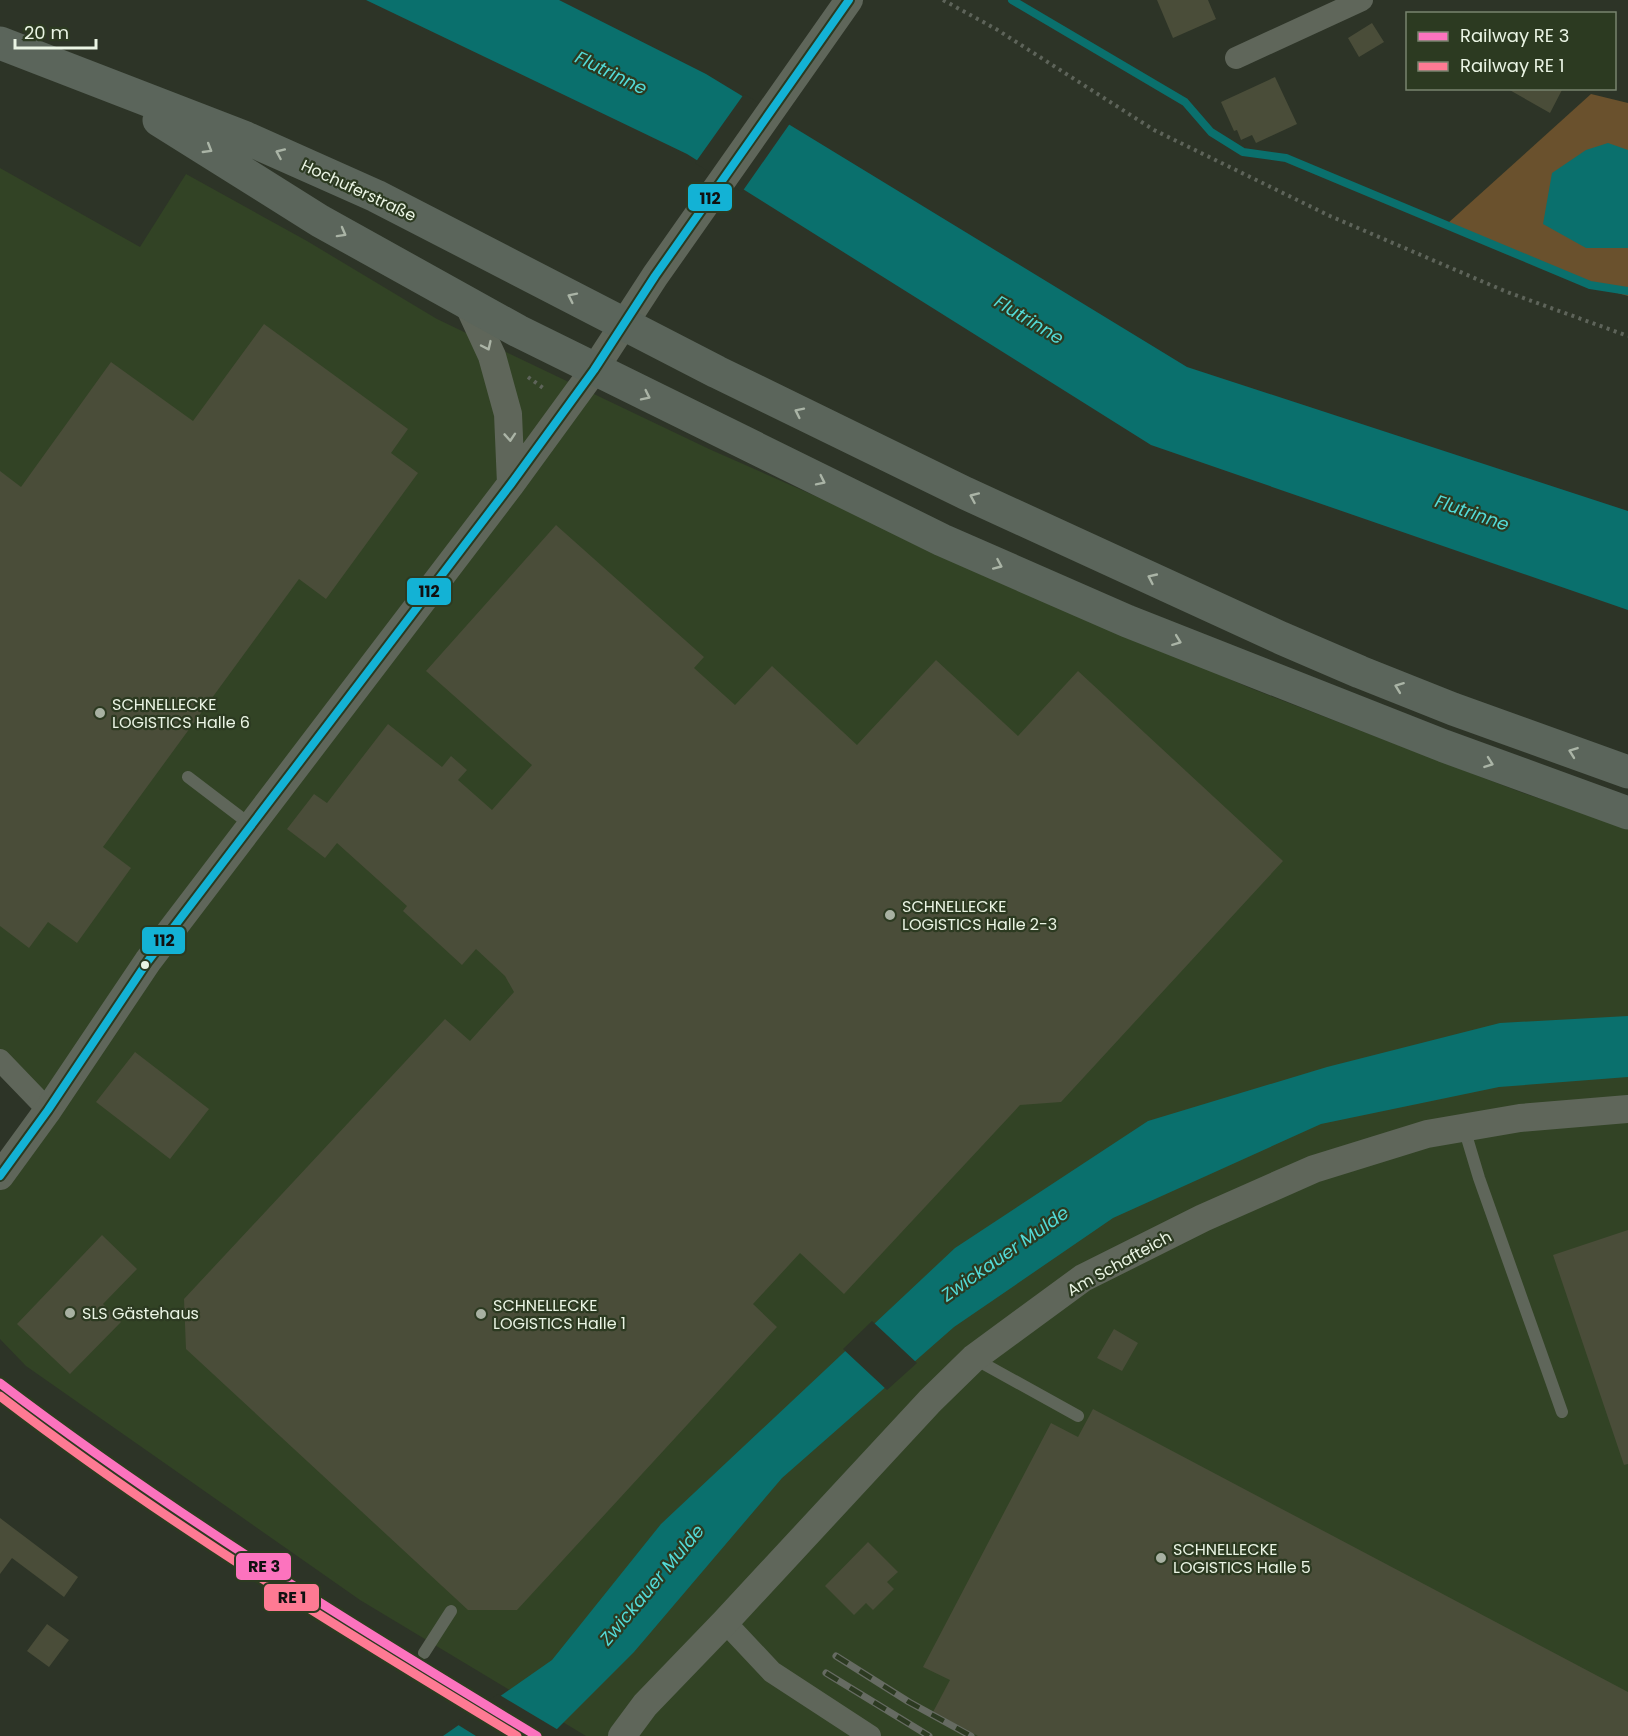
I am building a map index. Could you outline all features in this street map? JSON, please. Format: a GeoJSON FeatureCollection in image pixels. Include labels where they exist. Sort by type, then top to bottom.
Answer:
{"type":"FeatureCollection","features":[{"type":"Feature","properties":{"kind":"main road","name":"Hochuferstraße"},"geometry":{"type":"LineString","coordinates":[[0,43],[246,138],[366,192],[717,372],[965,493],[1281,638],[1454,709],[1628,772]]}},
{"type":"Feature","properties":{"kind":"main road","name":"Hochuferstraße"},"geometry":{"type":"LineString","coordinates":[[85,77],[217,155],[320,221],[468,304],[594,370],[942,540],[1127,621],[1444,746],[1628,813]]}},
{"type":"Feature","properties":{"kind":"street"},"geometry":{"type":"LineString","coordinates":[[0,1176],[48,1110],[148,961],[511,484],[594,370],[655,276],[849,0]]}},
{"type":"Feature","properties":{"kind":"street"},"geometry":{"type":"LineString","coordinates":[[1236,58],[1362,0]]}},
{"type":"Feature","properties":{"kind":"street"},"geometry":{"type":"LineString","coordinates":[[468,304],[492,356],[508,414],[511,484]]}},
{"type":"Feature","properties":{"kind":"street"},"geometry":{"type":"LineString","coordinates":[[0,1060],[48,1110]]}},
{"type":"Feature","properties":{"kind":"street","name":"Am Schafteich"},"geometry":{"type":"LineString","coordinates":[[622,1736],[645,1705],[930,1401],[974,1358],[1083,1278],[1203,1218],[1314,1170],[1427,1134],[1520,1118],[1628,1109]]}},
{"type":"Feature","properties":{"kind":"street"},"geometry":{"type":"LineString","coordinates":[[725,1622],[772,1672],[870,1736]]}},
{"type":"Feature","properties":{"kind":"lane"},"geometry":{"type":"LineString","coordinates":[[188,777],[251,825]]}},
{"type":"Feature","properties":{"kind":"lane"},"geometry":{"type":"LineString","coordinates":[[1464,1128],[1479,1178],[1562,1412]]}},
{"type":"Feature","properties":{"kind":"lane"},"geometry":{"type":"LineString","coordinates":[[974,1358],[1078,1416]]}},
{"type":"Feature","properties":{"kind":"lane"},"geometry":{"type":"LineString","coordinates":[[424,1653],[451,1611]]}},
{"type":"Feature","properties":{"kind":"path"},"geometry":{"type":"LineString","coordinates":[[943,0],[996,29],[1154,130],[1330,216],[1507,292],[1628,336]]}},
{"type":"Feature","properties":{"kind":"path"},"geometry":{"type":"LineString","coordinates":[[520,371],[548,392]]}},
{"type":"Feature","properties":{"kind":"shaded area"},"geometry":{"type":"Polygon","coordinates":[[[1591,94],[1628,103],[1628,296],[1590,285],[1448,223],[1591,94]]]}},
{"type":"Feature","properties":{"kind":"shaded area"},"geometry":{"type":"Polygon","coordinates":[[[0,168],[140,247],[186,174],[307,241],[437,319],[709,449],[1250,688],[1523,793],[1628,829],[1628,1736],[586,1736],[360,1600],[26,1366],[0,1339],[0,1176],[48,1110],[0,1059],[0,168]]]}},
{"type":"Feature","properties":{"kind":"water","name":"Flutrinne"},"geometry":{"type":"Polygon","coordinates":[[[366,0],[559,0],[706,74],[1187,367],[1628,511],[1628,610],[1151,445],[687,154],[366,0]]]}},
{"type":"Feature","properties":{"kind":"water"},"geometry":{"type":"Polygon","coordinates":[[[1608,143],[1628,150],[1628,248],[1586,248],[1543,224],[1552,173],[1586,150],[1608,143]]]}},
{"type":"Feature","properties":{"kind":"water","name":"Zwickauer Mulde"},"geometry":{"type":"Polygon","coordinates":[[[1628,1016],[1628,1077],[1499,1087],[1321,1124],[1113,1218],[954,1327],[782,1478],[634,1652],[550,1736],[443,1736],[552,1660],[661,1524],[955,1248],[1148,1121],[1327,1067],[1500,1023],[1628,1016]]]}},
{"type":"Feature","properties":{"kind":"pier"},"geometry":{"type":"Polygon","coordinates":[[[744,94],[791,122],[742,192],[695,163],[744,94]]]}},
{"type":"Feature","properties":{"kind":"pier"},"geometry":{"type":"Polygon","coordinates":[[[872,1321],[917,1363],[887,1390],[843,1349],[872,1321]]]}},
{"type":"Feature","properties":{"kind":"pier"},"geometry":{"type":"Polygon","coordinates":[[[498,1694],[560,1731],[555,1736],[476,1736],[455,1723],[498,1694]]]}},
{"type":"Feature","properties":{"kind":"building"},"geometry":{"type":"Polygon","coordinates":[[[1157,0],[1208,0],[1216,19],[1173,38],[1157,0]]]}},
{"type":"Feature","properties":{"kind":"building"},"geometry":{"type":"Polygon","coordinates":[[[1372,23],[1384,42],[1359,57],[1348,38],[1372,23]]]}},
{"type":"Feature","properties":{"kind":"building"},"geometry":{"type":"Polygon","coordinates":[[[1275,77],[1297,124],[1256,143],[1252,135],[1241,140],[1237,130],[1234,131],[1221,102],[1275,77]]]}},
{"type":"Feature","properties":{"kind":"building"},"geometry":{"type":"Polygon","coordinates":[[[1510,90],[1562,90],[1550,113],[1510,90]]]}},
{"type":"Feature","properties":{"kind":"building","name":"SCHNELLECKE LOGISTICS Halle 6"},"geometry":{"type":"Polygon","coordinates":[[[264,324],[408,429],[391,453],[418,473],[326,599],[299,579],[103,847],[131,868],[77,943],[48,922],[29,948],[0,926],[0,471],[21,487],[111,362],[193,421],[264,324]]]}},
{"type":"Feature","properties":{"kind":"building"},"geometry":{"type":"Polygon","coordinates":[[[556,525],[704,657],[694,668],[735,705],[772,666],[857,745],[936,660],[1018,736],[1078,671],[1283,861],[1061,1102],[1020,1105],[844,1294],[800,1253],[753,1304],[777,1327],[517,1610],[468,1610],[186,1349],[184,1299],[445,1019],[470,1041],[514,992],[505,976],[476,949],[462,965],[403,911],[407,906],[337,843],[325,858],[287,829],[314,794],[327,803],[388,724],[442,767],[451,756],[467,770],[458,780],[492,810],[532,765],[426,671],[556,525]]]}},
{"type":"Feature","properties":{"kind":"building"},"geometry":{"type":"Polygon","coordinates":[[[135,1052],[209,1109],[170,1159],[96,1102],[135,1052]]]}},
{"type":"Feature","properties":{"kind":"building"},"geometry":{"type":"Polygon","coordinates":[[[1628,1230],[1628,1464],[1624,1465],[1553,1255],[1628,1230]]]}},
{"type":"Feature","properties":{"kind":"building","name":"SLS Gästehaus"},"geometry":{"type":"Polygon","coordinates":[[[102,1235],[137,1269],[103,1304],[121,1322],[70,1374],[17,1324],[102,1235]]]}},
{"type":"Feature","properties":{"kind":"building"},"geometry":{"type":"Polygon","coordinates":[[[1114,1329],[1138,1343],[1122,1371],[1097,1358],[1114,1329]]]}},
{"type":"Feature","properties":{"kind":"building","name":"SCHNELLECKE LOGISTICS Halle 5"},"geometry":{"type":"Polygon","coordinates":[[[1093,1409],[1628,1692],[1628,1736],[978,1736],[933,1712],[950,1680],[923,1667],[1051,1423],[1078,1437],[1093,1409]]]}},
{"type":"Feature","properties":{"kind":"building"},"geometry":{"type":"Polygon","coordinates":[[[0,1518],[78,1577],[64,1597],[12,1558],[0,1574],[0,1518]]]}},
{"type":"Feature","properties":{"kind":"building"},"geometry":{"type":"Polygon","coordinates":[[[868,1542],[898,1572],[887,1582],[894,1589],[873,1610],[866,1603],[854,1615],[825,1586],[868,1542]]]}},
{"type":"Feature","properties":{"kind":"building"},"geometry":{"type":"Polygon","coordinates":[[[47,1624],[69,1640],[49,1667],[27,1651],[47,1624]]]}},
{"type":"Feature","properties":{"kind":"waterway"},"geometry":{"type":"LineString","coordinates":[[1012,0],[1185,102],[1211,132],[1243,152],[1286,158],[1590,285],[1628,291]]}},
{"type":"Feature","properties":{"kind":"railway"},"geometry":{"type":"LineString","coordinates":[[836,1656],[909,1702],[971,1736]]}},
{"type":"Feature","properties":{"kind":"railway"},"geometry":{"type":"LineString","coordinates":[[826,1673],[929,1736]]}},
{"type":"Feature","properties":{"kind":"transit line","name":"112"},"geometry":{"type":"LineString","coordinates":[[0,1176],[48,1110],[148,961],[511,484],[594,370],[655,276],[849,0]]}},
{"type":"Feature","properties":{"kind":"transit line"},"geometry":{"type":"LineString","coordinates":[[0,1383],[197,1523],[331,1610],[537,1736]]}},
{"type":"Feature","properties":{"kind":"transit line"},"geometry":{"type":"LineString","coordinates":[[0,1396],[189,1531],[319,1615],[517,1736]]}},
{"type":"Feature","properties":{"kind":"place","name":"SCHNELLECKE LOGISTICS Halle 6"},"geometry":{"type":"Point","coordinates":[100,713]}},
{"type":"Feature","properties":{"kind":"place","name":"SCHNELLECKE LOGISTICS Halle 2-3"},"geometry":{"type":"Point","coordinates":[890,915]}},
{"type":"Feature","properties":{"kind":"place","name":"SLS Gästehaus"},"geometry":{"type":"Point","coordinates":[70,1313]}},
{"type":"Feature","properties":{"kind":"place","name":"SCHNELLECKE LOGISTICS Halle 1"},"geometry":{"type":"Point","coordinates":[481,1314]}},
{"type":"Feature","properties":{"kind":"place","name":"SCHNELLECKE LOGISTICS Halle 5"},"geometry":{"type":"Point","coordinates":[1161,1558]}}]}
